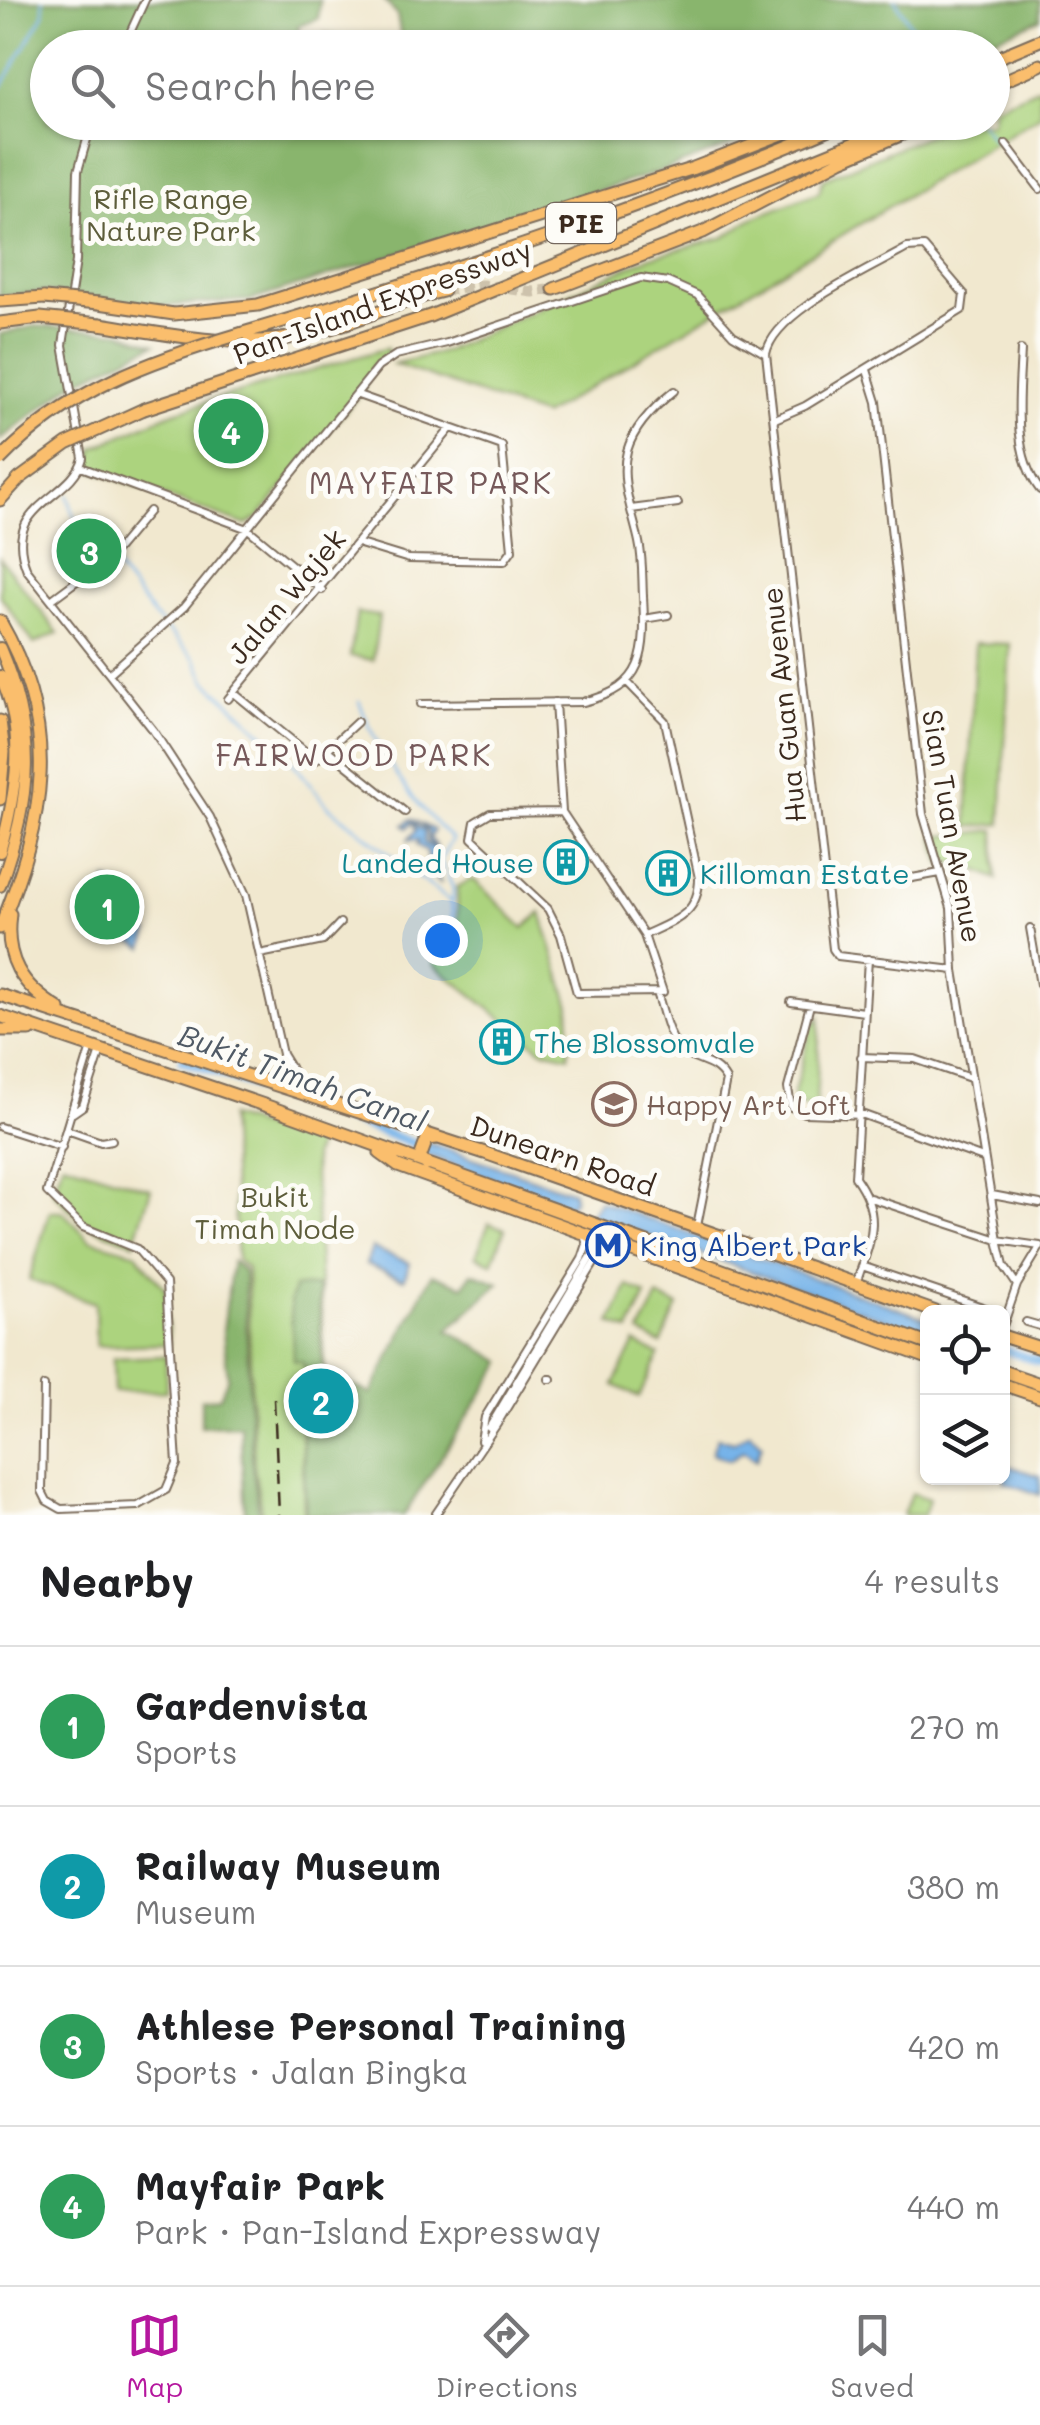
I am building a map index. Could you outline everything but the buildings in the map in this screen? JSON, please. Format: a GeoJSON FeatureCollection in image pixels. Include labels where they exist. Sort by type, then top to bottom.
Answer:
{"type":"FeatureCollection","features":[{"type":"Feature","properties":{"kind":"highway"},"geometry":{"type":"LineString","coordinates":[[1010,52],[1040,40]]}},
{"type":"Feature","properties":{"kind":"highway"},"geometry":{"type":"LineString","coordinates":[[1010,80],[1035,68]]}},
{"type":"Feature","properties":{"kind":"highway"},"geometry":{"type":"LineString","coordinates":[[0,301],[44,298],[174,314],[258,305],[691,169],[767,140]]}},
{"type":"Feature","properties":{"kind":"highway","name":"Pan-Island Expressway"},"geometry":{"type":"LineString","coordinates":[[0,460],[46,417],[113,379],[175,354],[312,313],[665,193],[800,140]]}},
{"type":"Feature","properties":{"kind":"highway","name":"Pan-Island Expressway"},"geometry":{"type":"LineString","coordinates":[[0,500],[19,479],[67,444],[144,409],[430,316],[862,140]]}},
{"type":"Feature","properties":{"kind":"highway"},"geometry":{"type":"LineString","coordinates":[[554,289],[704,232],[888,140]]}},
{"type":"Feature","properties":{"kind":"highway"},"geometry":{"type":"LineString","coordinates":[[0,323],[40,318],[232,342],[269,341],[316,333],[443,291]]}},
{"type":"Feature","properties":{"kind":"highway"},"geometry":{"type":"LineString","coordinates":[[0,621],[37,704],[42,741],[42,775],[12,900],[7,941],[12,963],[47,1001],[81,1022]]}},
{"type":"Feature","properties":{"kind":"highway"},"geometry":{"type":"LineString","coordinates":[[0,721],[4,760],[0,799]]}},
{"type":"Feature","properties":{"kind":"highway"},"geometry":{"type":"LineString","coordinates":[[1,925],[12,900]]}},
{"type":"Feature","properties":{"kind":"highway","name":"Dunearn Road"},"geometry":{"type":"LineString","coordinates":[[0,995],[441,1138],[920,1306]]}},
{"type":"Feature","properties":{"kind":"highway"},"geometry":{"type":"LineString","coordinates":[[0,1016],[920,1341]]}},
{"type":"Feature","properties":{"kind":"highway"},"geometry":{"type":"LineString","coordinates":[[0,1030],[39,1030]]}},
{"type":"Feature","properties":{"kind":"highway"},"geometry":{"type":"LineString","coordinates":[[431,1167],[420,1158],[421,1146],[427,1139],[441,1138]]}},
{"type":"Feature","properties":{"kind":"highway"},"geometry":{"type":"LineString","coordinates":[[369,1144],[398,1166],[920,1355]]}},
{"type":"Feature","properties":{"kind":"highway"},"geometry":{"type":"LineString","coordinates":[[680,1255],[688,1270]]}},
{"type":"Feature","properties":{"kind":"highway"},"geometry":{"type":"LineString","coordinates":[[1010,1335],[1040,1348]]}},
{"type":"Feature","properties":{"kind":"highway"},"geometry":{"type":"LineString","coordinates":[[1010,1379],[1040,1384]]}},
{"type":"Feature","properties":{"kind":"highway"},"geometry":{"type":"LineString","coordinates":[[1010,1380],[1040,1397]]}},
{"type":"Feature","properties":{"kind":"main road"},"geometry":{"type":"LineString","coordinates":[[0,648],[16,736],[16,775],[0,852]]}},
{"type":"Feature","properties":{"kind":"main road"},"geometry":{"type":"LineString","coordinates":[[0,886],[22,814],[27,776],[27,737],[6,680]]}},
{"type":"Feature","properties":{"kind":"street"},"geometry":{"type":"LineString","coordinates":[[132,30],[146,0]]}},
{"type":"Feature","properties":{"kind":"street"},"geometry":{"type":"LineString","coordinates":[[87,140],[78,171],[76,262],[64,346],[83,448],[80,467],[38,502],[21,530],[22,561],[110,673],[210,817],[246,894],[282,1054],[308,1096]]}},
{"type":"Feature","properties":{"kind":"street"},"geometry":{"type":"LineString","coordinates":[[1006,144],[1040,189]]}},
{"type":"Feature","properties":{"kind":"street"},"geometry":{"type":"LineString","coordinates":[[110,673],[171,621],[378,366],[396,354],[436,346],[641,278],[668,282],[697,295],[733,335],[766,354],[768,340],[790,317],[920,244],[964,294],[962,310],[867,370],[775,419]]}},
{"type":"Feature","properties":{"kind":"street"},"geometry":{"type":"LineString","coordinates":[[1021,350],[1018,420],[1031,475],[1040,490]]}},
{"type":"Feature","properties":{"kind":"street","name":"Hua Guan Avenue"},"geometry":{"type":"LineString","coordinates":[[766,354],[833,949],[838,956],[954,970]]}},
{"type":"Feature","properties":{"kind":"street","name":"Sian Tuan Avenue"},"geometry":{"type":"LineString","coordinates":[[867,370],[877,402],[923,814],[951,908],[954,970],[998,1240],[1004,1266],[1017,1285]]}},
{"type":"Feature","properties":{"kind":"street"},"geometry":{"type":"LineString","coordinates":[[421,704],[555,702],[606,696],[627,682],[642,656],[644,619],[640,548],[631,509],[627,450],[648,416],[674,390]]}},
{"type":"Feature","properties":{"kind":"street"},"geometry":{"type":"LineString","coordinates":[[358,395],[505,449],[509,558],[408,559],[360,544]]}},
{"type":"Feature","properties":{"kind":"street","name":"Jalan Wajek"},"geometry":{"type":"LineString","coordinates":[[330,752],[320,759],[311,758],[231,696],[360,544],[450,428]]}},
{"type":"Feature","properties":{"kind":"street"},"geometry":{"type":"LineString","coordinates":[[80,467],[248,529],[322,590]]}},
{"type":"Feature","properties":{"kind":"street"},"geometry":{"type":"LineString","coordinates":[[631,509],[678,503]]}},
{"type":"Feature","properties":{"kind":"street"},"geometry":{"type":"LineString","coordinates":[[52,600],[112,554],[149,511]]}},
{"type":"Feature","properties":{"kind":"street"},"geometry":{"type":"LineString","coordinates":[[644,619],[668,615]]}},
{"type":"Feature","properties":{"kind":"street"},"geometry":{"type":"LineString","coordinates":[[627,682],[665,721],[698,878],[698,897],[690,911],[644,935]]}},
{"type":"Feature","properties":{"kind":"street"},"geometry":{"type":"LineString","coordinates":[[555,702],[562,812],[644,935],[676,1043],[686,1054],[710,1062],[726,1080],[697,1228]]}},
{"type":"Feature","properties":{"kind":"street"},"geometry":{"type":"LineString","coordinates":[[357,722],[330,752],[405,812]]}},
{"type":"Feature","properties":{"kind":"street"},"geometry":{"type":"LineString","coordinates":[[562,812],[490,813],[475,822],[472,838],[548,909],[561,935],[578,992],[660,993]]}},
{"type":"Feature","properties":{"kind":"street"},"geometry":{"type":"LineString","coordinates":[[901,880],[940,872]]}},
{"type":"Feature","properties":{"kind":"street"},"geometry":{"type":"LineString","coordinates":[[260,954],[323,941],[340,923]]}},
{"type":"Feature","properties":{"kind":"street"},"geometry":{"type":"LineString","coordinates":[[1030,928],[1040,985]]}},
{"type":"Feature","properties":{"kind":"street"},"geometry":{"type":"LineString","coordinates":[[856,1284],[873,1230],[870,1198],[855,1177],[868,959]]}},
{"type":"Feature","properties":{"kind":"street"},"geometry":{"type":"LineString","coordinates":[[791,1002],[864,1012]]}},
{"type":"Feature","properties":{"kind":"street"},"geometry":{"type":"LineString","coordinates":[[810,1004],[789,1083],[788,1102],[804,1114],[858,1114],[984,1158]]}},
{"type":"Feature","properties":{"kind":"street"},"geometry":{"type":"LineString","coordinates":[[44,1386],[42,1491],[47,1501],[78,1512],[146,1504],[172,1481],[177,1464],[168,1289],[137,1249],[83,1227],[48,1192],[80,1082],[96,1049]]}},
{"type":"Feature","properties":{"kind":"street"},"geometry":{"type":"LineString","coordinates":[[72,1114],[83,1106],[96,1049]]}},
{"type":"Feature","properties":{"kind":"street"},"geometry":{"type":"LineString","coordinates":[[265,1082],[274,1076],[282,1054]]}},
{"type":"Feature","properties":{"kind":"street"},"geometry":{"type":"LineString","coordinates":[[861,1057],[915,1059],[970,1078]]}},
{"type":"Feature","properties":{"kind":"street"},"geometry":{"type":"LineString","coordinates":[[80,1082],[90,1085]]}},
{"type":"Feature","properties":{"kind":"street"},"geometry":{"type":"LineString","coordinates":[[0,1127],[62,1147]]}},
{"type":"Feature","properties":{"kind":"street"},"geometry":{"type":"LineString","coordinates":[[67,1130],[101,1142],[112,1140]]}},
{"type":"Feature","properties":{"kind":"street"},"geometry":{"type":"LineString","coordinates":[[992,1194],[1040,1204]]}},
{"type":"Feature","properties":{"kind":"street"},"geometry":{"type":"LineString","coordinates":[[870,1198],[998,1240],[1039,1245],[1007,1305]]}},
{"type":"Feature","properties":{"kind":"street"},"geometry":{"type":"LineString","coordinates":[[435,1515],[592,1256],[588,1234]]}},
{"type":"Feature","properties":{"kind":"street"},"geometry":{"type":"LineString","coordinates":[[481,1442],[497,1424],[601,1254],[610,1249],[632,1249]]}},
{"type":"Feature","properties":{"kind":"street"},"geometry":{"type":"LineString","coordinates":[[862,1266],[976,1305]]}},
{"type":"Feature","properties":{"kind":"street"},"geometry":{"type":"LineString","coordinates":[[1026,1322],[1040,1326]]}},
{"type":"Feature","properties":{"kind":"green space","name":"Rifle Range Nature Park"},"geometry":{"type":"Polygon","coordinates":[[[0,0],[320,0],[318,19],[298,26],[299,30],[30,30],[30,140],[746,140],[668,169],[252,300],[163,306],[44,292],[0,296],[0,0]]]}},
{"type":"Feature","properties":{"kind":"green space"},"geometry":{"type":"Polygon","coordinates":[[[384,0],[1040,0],[1040,19],[1010,32],[400,30],[397,15],[384,0]]]}},
{"type":"Feature","properties":{"kind":"green space"},"geometry":{"type":"Polygon","coordinates":[[[1040,87],[1040,115],[1010,133],[1010,100],[1040,87]]]}},
{"type":"Feature","properties":{"kind":"green space"},"geometry":{"type":"Polygon","coordinates":[[[916,140],[999,140],[543,416],[394,364],[446,351],[647,258],[725,237],[750,219],[819,192],[823,179],[916,140]]]}},
{"type":"Feature","properties":{"kind":"green space"},"geometry":{"type":"Polygon","coordinates":[[[35,326],[121,332],[155,344],[75,382],[0,440],[0,334],[35,326]]]}},
{"type":"Feature","properties":{"kind":"green space","name":"MAYFAIR PARK"},"geometry":{"type":"Polygon","coordinates":[[[387,348],[388,354],[376,362],[362,391],[258,518],[246,525],[88,469],[94,448],[171,413],[387,348]]]}},
{"type":"Feature","properties":{"kind":"green space"},"geometry":{"type":"Polygon","coordinates":[[[0,558],[58,633],[34,644],[0,595],[0,558]]]}},
{"type":"Feature","properties":{"kind":"green space"},"geometry":{"type":"Polygon","coordinates":[[[357,613],[379,616],[373,660],[350,656],[357,613]]]}},
{"type":"Feature","properties":{"kind":"green space"},"geometry":{"type":"Polygon","coordinates":[[[975,643],[1010,644],[1001,824],[967,827],[975,643]]]}},
{"type":"Feature","properties":{"kind":"green space"},"geometry":{"type":"Polygon","coordinates":[[[995,830],[997,879],[963,863],[941,863],[934,837],[995,830]]]}},
{"type":"Feature","properties":{"kind":"green space"},"geometry":{"type":"Polygon","coordinates":[[[473,879],[524,928],[541,913],[570,1006],[569,1056],[542,1050],[434,965],[432,948],[458,931],[457,887],[473,879]]]}},
{"type":"Feature","properties":{"kind":"green space"},"geometry":{"type":"Polygon","coordinates":[[[820,1017],[816,1107],[801,1105],[793,1096],[812,1025],[820,1017]]]}},
{"type":"Feature","properties":{"kind":"green space","name":"Bukit Timah Node"},"geometry":{"type":"Polygon","coordinates":[[[229,1117],[318,1144],[313,1156],[325,1372],[330,1376],[326,1416],[301,1416],[304,1515],[262,1515],[254,1466],[247,1268],[237,1260],[229,1117]]]}},
{"type":"Feature","properties":{"kind":"green space"},"geometry":{"type":"Polygon","coordinates":[[[63,1162],[151,1189],[134,1243],[85,1225],[53,1192],[63,1162]]]}},
{"type":"Feature","properties":{"kind":"green space"},"geometry":{"type":"Polygon","coordinates":[[[50,1211],[62,1211],[90,1240],[135,1252],[165,1289],[169,1344],[96,1346],[95,1303],[29,1280],[50,1211]]]}},
{"type":"Feature","properties":{"kind":"green space"},"geometry":{"type":"Polygon","coordinates":[[[489,1223],[505,1229],[492,1263],[476,1256],[489,1223]]]}},
{"type":"Feature","properties":{"kind":"green space"},"geometry":{"type":"Polygon","coordinates":[[[232,1261],[244,1271],[252,1463],[259,1515],[245,1515],[240,1425],[201,1426],[201,1399],[220,1397],[228,1377],[223,1331],[232,1261]]]}},
{"type":"Feature","properties":{"kind":"green space"},"geometry":{"type":"Polygon","coordinates":[[[472,1273],[499,1283],[448,1330],[503,1362],[404,1515],[306,1515],[302,1416],[327,1416],[332,1377],[371,1394],[432,1274],[463,1286],[472,1273]]]}},
{"type":"Feature","properties":{"kind":"green space"},"geometry":{"type":"Polygon","coordinates":[[[318,1286],[323,1376],[309,1377],[302,1362],[294,1361],[290,1302],[294,1287],[318,1286]]]}},
{"type":"Feature","properties":{"kind":"green space"},"geometry":{"type":"Polygon","coordinates":[[[628,1286],[646,1295],[629,1331],[611,1323],[628,1286]]]}},
{"type":"Feature","properties":{"kind":"green space"},"geometry":{"type":"Polygon","coordinates":[[[658,1297],[678,1306],[661,1344],[640,1333],[658,1297]]]}},
{"type":"Feature","properties":{"kind":"green space"},"geometry":{"type":"Polygon","coordinates":[[[635,1343],[659,1355],[639,1397],[614,1385],[635,1343]]]}},
{"type":"Feature","properties":{"kind":"green space"},"geometry":{"type":"Polygon","coordinates":[[[166,1356],[166,1391],[114,1392],[113,1358],[166,1356]]]}},
{"type":"Feature","properties":{"kind":"green space"},"geometry":{"type":"Polygon","coordinates":[[[911,1493],[929,1499],[924,1515],[903,1515],[911,1493]]]}},
{"type":"Feature","properties":{"kind":"water"},"geometry":{"type":"Polygon","coordinates":[[[411,819],[434,830],[430,838],[437,848],[428,842],[428,831],[419,823],[412,822],[407,828],[404,825],[411,819]]]}},
{"type":"Feature","properties":{"kind":"water"},"geometry":{"type":"Polygon","coordinates":[[[413,824],[425,831],[424,843],[436,850],[431,859],[441,884],[423,868],[427,865],[427,851],[417,845],[419,840],[408,840],[416,830],[413,824]]]}},
{"type":"Feature","properties":{"kind":"water"},"geometry":{"type":"Polygon","coordinates":[[[108,880],[123,890],[117,900],[149,932],[144,948],[85,914],[108,880]]]}},
{"type":"Feature","properties":{"kind":"water"},"geometry":{"type":"Polygon","coordinates":[[[423,1141],[573,1192],[574,1200],[567,1206],[421,1153],[423,1141]]]}},
{"type":"Feature","properties":{"kind":"water"},"geometry":{"type":"Polygon","coordinates":[[[599,1201],[920,1316],[920,1332],[590,1215],[599,1201]]]}},
{"type":"Feature","properties":{"kind":"water"},"geometry":{"type":"Polygon","coordinates":[[[372,1248],[410,1263],[404,1279],[366,1264],[372,1248]]]}},
{"type":"Feature","properties":{"kind":"water"},"geometry":{"type":"Polygon","coordinates":[[[750,1432],[762,1444],[756,1460],[744,1450],[730,1460],[712,1453],[717,1438],[734,1442],[750,1432]]]}},
{"type":"Feature","properties":{"kind":"water"},"geometry":{"type":"Polygon","coordinates":[[[1010,1466],[1040,1476],[1040,1495],[1010,1484],[1010,1466]]]}},
{"type":"Feature","properties":{"kind":"waterway"},"geometry":{"type":"LineString","coordinates":[[35,30],[44,14],[43,0]]}},
{"type":"Feature","properties":{"kind":"waterway"},"geometry":{"type":"LineString","coordinates":[[895,0],[914,30]]}},
{"type":"Feature","properties":{"kind":"waterway"},"geometry":{"type":"LineString","coordinates":[[0,89],[30,38]]}},
{"type":"Feature","properties":{"kind":"waterway"},"geometry":{"type":"LineString","coordinates":[[68,495],[73,514],[106,555]]}},
{"type":"Feature","properties":{"kind":"waterway"},"geometry":{"type":"LineString","coordinates":[[111,561],[155,617],[196,660],[206,681],[290,759],[328,806],[452,903],[453,927],[439,937]]}},
{"type":"Feature","properties":{"kind":"waterway"},"geometry":{"type":"LineString","coordinates":[[359,701],[397,776],[452,839],[440,860],[453,888],[453,901]]}},
{"type":"Feature","properties":{"kind":"waterway","name":"Bukit Timah Canal"},"geometry":{"type":"LineString","coordinates":[[182,1060],[426,1148]]}},
{"type":"Feature","properties":{"kind":"waterway","name":"Bukit Timah Canal"},"geometry":{"type":"LineString","coordinates":[[1010,1352],[1040,1362]]}},
{"type":"Feature","properties":{"kind":"tunnel"},"geometry":{"type":"LineString","coordinates":[[443,291],[482,285],[533,292],[554,289]]}},
{"type":"Feature","properties":{"kind":"railway"},"geometry":{"type":"LineString","coordinates":[[274,1399],[279,1515]]}},
{"type":"Feature","properties":{"kind":"place","name":"Mayfair Park"},"geometry":{"type":"Point","coordinates":[231,431]}},
{"type":"Feature","properties":{"kind":"place","name":"Athlese Personal Training"},"geometry":{"type":"Point","coordinates":[89,551]}},
{"type":"Feature","properties":{"kind":"place","name":"Landed House"},"geometry":{"type":"Point","coordinates":[566,862]}},
{"type":"Feature","properties":{"kind":"place","name":"Killoman Estate"},"geometry":{"type":"Point","coordinates":[668,873]}},
{"type":"Feature","properties":{"kind":"place","name":"Gardenvista"},"geometry":{"type":"Point","coordinates":[107,907]}},
{"type":"Feature","properties":{"kind":"place","name":"The Blossomvale"},"geometry":{"type":"Point","coordinates":[502,1042]}},
{"type":"Feature","properties":{"kind":"place","name":"Happy Art Loft"},"geometry":{"type":"Point","coordinates":[614,1104]}},
{"type":"Feature","properties":{"kind":"place","name":"King Albert Park"},"geometry":{"type":"Point","coordinates":[608,1245]}},
{"type":"Feature","properties":{"kind":"place","name":"Railway Museum"},"geometry":{"type":"Point","coordinates":[321,1401]}},
{"type":"Feature","properties":{"kind":"district","name":"MAYFAIR PARK"},"geometry":{"type":"Point","coordinates":[431,482]}},
{"type":"Feature","properties":{"kind":"district","name":"FAIRWOOD PARK"},"geometry":{"type":"Point","coordinates":[354,754]}}]}
